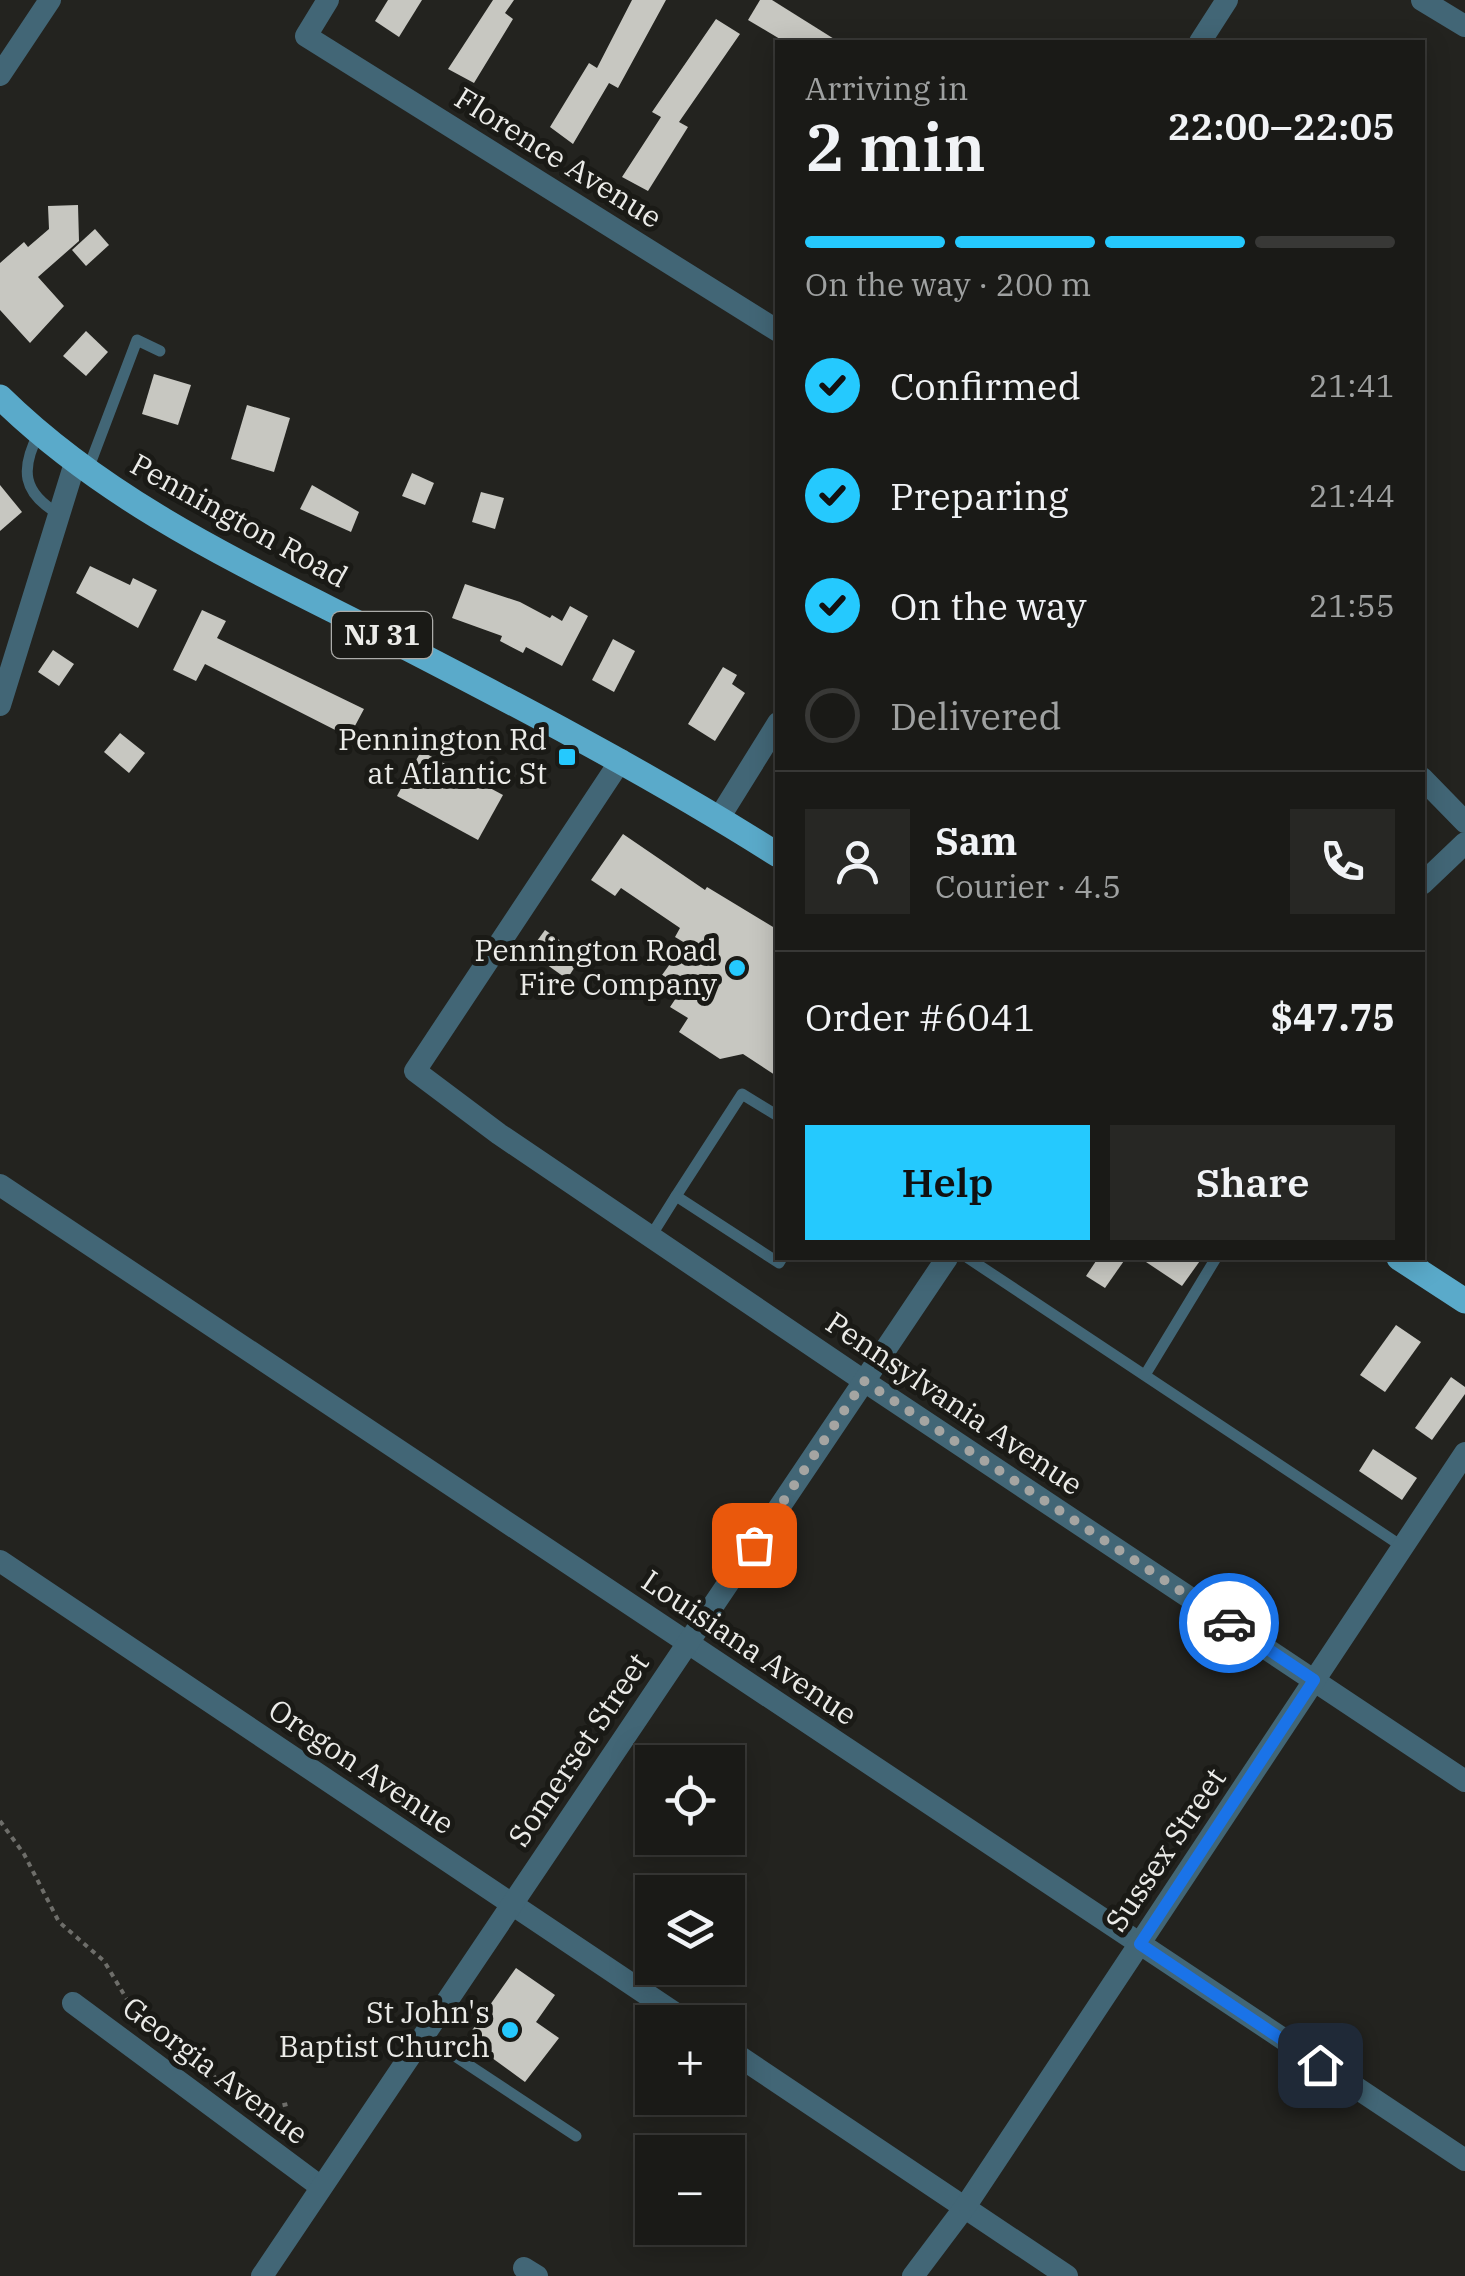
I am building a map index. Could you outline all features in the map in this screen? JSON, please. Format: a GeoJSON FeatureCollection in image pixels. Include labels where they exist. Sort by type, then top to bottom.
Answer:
{"type":"FeatureCollection","features":[{"type":"Feature","properties":{"kind":"main road","name":"Pennington Road"},"geometry":{"type":"LineString","coordinates":[[0,397],[81,468],[178,531],[621,760],[775,853]]}},
{"type":"Feature","properties":{"kind":"main road"},"geometry":{"type":"LineString","coordinates":[[1402,1260],[1465,1300]]}},
{"type":"Feature","properties":{"kind":"street"},"geometry":{"type":"LineString","coordinates":[[0,74],[50,0]]}},
{"type":"Feature","properties":{"kind":"street","name":"Florence Avenue"},"geometry":{"type":"LineString","coordinates":[[328,0],[306,36],[775,330]]}},
{"type":"Feature","properties":{"kind":"street"},"geometry":{"type":"LineString","coordinates":[[1201,40],[1227,0]]}},
{"type":"Feature","properties":{"kind":"street"},"geometry":{"type":"LineString","coordinates":[[1422,0],[1465,26]]}},
{"type":"Feature","properties":{"kind":"street"},"geometry":{"type":"LineString","coordinates":[[0,705],[59,514],[81,468]]}},
{"type":"Feature","properties":{"kind":"street"},"geometry":{"type":"LineString","coordinates":[[719,818],[775,728]]}},
{"type":"Feature","properties":{"kind":"street","name":"Pennsylvania Avenue"},"geometry":{"type":"LineString","coordinates":[[621,760],[415,1071],[864,1381],[1465,1780]]}},
{"type":"Feature","properties":{"kind":"street"},"geometry":{"type":"LineString","coordinates":[[1425,781],[1465,822]]}},
{"type":"Feature","properties":{"kind":"street"},"geometry":{"type":"LineString","coordinates":[[1425,881],[1465,842]]}},
{"type":"Feature","properties":{"kind":"street","name":"Louisiana Avenue"},"geometry":{"type":"LineString","coordinates":[[0,1185],[1465,2160]]}},
{"type":"Feature","properties":{"kind":"street","name":"Somerset Street"},"geometry":{"type":"LineString","coordinates":[[262,2276],[946,1260]]}},
{"type":"Feature","properties":{"kind":"street","name":"Sussex Street"},"geometry":{"type":"LineString","coordinates":[[912,2276],[964,2207],[1465,1453]]}},
{"type":"Feature","properties":{"kind":"street","name":"Oregon Avenue"},"geometry":{"type":"LineString","coordinates":[[0,1561],[662,2005]]}},
{"type":"Feature","properties":{"kind":"street","name":"Georgia Avenue"},"geometry":{"type":"LineString","coordinates":[[73,2002],[322,2187]]}},
{"type":"Feature","properties":{"kind":"street"},"geometry":{"type":"LineString","coordinates":[[745,2063],[1068,2276]]}},
{"type":"Feature","properties":{"kind":"lane"},"geometry":{"type":"LineString","coordinates":[[81,468],[136,340],[160,351]]}},
{"type":"Feature","properties":{"kind":"lane"},"geometry":{"type":"LineString","coordinates":[[39,433],[25,459],[31,489],[38,503],[59,514]]}},
{"type":"Feature","properties":{"kind":"lane"},"geometry":{"type":"LineString","coordinates":[[651,1236],[742,1094],[775,1114]]}},
{"type":"Feature","properties":{"kind":"lane"},"geometry":{"type":"LineString","coordinates":[[676,1196],[778,1263],[780,1260]]}},
{"type":"Feature","properties":{"kind":"lane"},"geometry":{"type":"LineString","coordinates":[[971,1260],[1402,1548]]}},
{"type":"Feature","properties":{"kind":"lane"},"geometry":{"type":"LineString","coordinates":[[1145,1376],[1215,1260]]}},
{"type":"Feature","properties":{"kind":"lane"},"geometry":{"type":"LineString","coordinates":[[423,2036],[576,2136]]}},
{"type":"Feature","properties":{"kind":"path"},"geometry":{"type":"LineString","coordinates":[[0,1821],[24,1854],[58,1922],[104,1961],[141,2023],[174,2040],[220,2082],[262,2110],[292,2103]]}},
{"type":"Feature","properties":{"kind":"building"},"geometry":{"type":"Polygon","coordinates":[[[388,0],[422,0],[399,37],[375,21],[388,0]]]}},
{"type":"Feature","properties":{"kind":"building"},"geometry":{"type":"Polygon","coordinates":[[[493,0],[514,0],[505,13],[513,19],[474,83],[448,69],[493,0]]]}},
{"type":"Feature","properties":{"kind":"building"},"geometry":{"type":"Polygon","coordinates":[[[632,0],[666,0],[618,88],[609,83],[573,144],[550,127],[589,63],[597,68],[632,0]]]}},
{"type":"Feature","properties":{"kind":"building"},"geometry":{"type":"Polygon","coordinates":[[[760,0],[772,0],[836,40],[782,40],[748,20],[760,0]]]}},
{"type":"Feature","properties":{"kind":"building"},"geometry":{"type":"Polygon","coordinates":[[[716,19],[740,34],[679,122],[688,127],[648,191],[622,177],[661,117],[652,112],[716,19]]]}},
{"type":"Feature","properties":{"kind":"building"},"geometry":{"type":"Polygon","coordinates":[[[78,205],[79,241],[38,277],[64,306],[30,343],[0,310],[0,263],[24,242],[28,247],[49,229],[48,206],[78,205]]]}},
{"type":"Feature","properties":{"kind":"building"},"geometry":{"type":"Polygon","coordinates":[[[95,229],[109,245],[86,266],[72,250],[95,229]]]}},
{"type":"Feature","properties":{"kind":"building"},"geometry":{"type":"Polygon","coordinates":[[[86,331],[108,352],[86,376],[63,356],[86,331]]]}},
{"type":"Feature","properties":{"kind":"building"},"geometry":{"type":"Polygon","coordinates":[[[154,374],[191,385],[178,425],[142,414],[154,374]]]}},
{"type":"Feature","properties":{"kind":"building"},"geometry":{"type":"Polygon","coordinates":[[[247,405],[290,418],[274,472],[231,459],[247,405]]]}},
{"type":"Feature","properties":{"kind":"building"},"geometry":{"type":"Polygon","coordinates":[[[412,473],[434,483],[425,505],[402,496],[412,473]]]}},
{"type":"Feature","properties":{"kind":"building"},"geometry":{"type":"Polygon","coordinates":[[[0,485],[22,512],[0,531],[0,485]]]}},
{"type":"Feature","properties":{"kind":"building"},"geometry":{"type":"Polygon","coordinates":[[[312,485],[359,512],[351,532],[300,509],[312,485]]]}},
{"type":"Feature","properties":{"kind":"building"},"geometry":{"type":"Polygon","coordinates":[[[481,492],[504,498],[495,529],[472,522],[481,492]]]}},
{"type":"Feature","properties":{"kind":"building"},"geometry":{"type":"Polygon","coordinates":[[[90,566],[130,585],[133,578],[157,590],[138,628],[76,593],[90,566]]]}},
{"type":"Feature","properties":{"kind":"building"},"geometry":{"type":"Polygon","coordinates":[[[465,584],[520,602],[550,618],[552,615],[562,621],[570,606],[588,616],[562,666],[526,647],[523,653],[500,641],[502,636],[452,618],[465,584]]]}},
{"type":"Feature","properties":{"kind":"building"},"geometry":{"type":"Polygon","coordinates":[[[202,610],[226,621],[217,638],[364,709],[349,737],[205,664],[196,681],[173,670],[202,610]]]}},
{"type":"Feature","properties":{"kind":"building"},"geometry":{"type":"Polygon","coordinates":[[[613,639],[635,651],[614,692],[592,680],[613,639]]]}},
{"type":"Feature","properties":{"kind":"building"},"geometry":{"type":"Polygon","coordinates":[[[53,650],[74,664],[59,686],[38,672],[53,650]]]}},
{"type":"Feature","properties":{"kind":"building"},"geometry":{"type":"Polygon","coordinates":[[[723,667],[737,675],[732,684],[745,693],[715,741],[688,724],[723,667]]]}},
{"type":"Feature","properties":{"kind":"building"},"geometry":{"type":"Polygon","coordinates":[[[120,733],[145,753],[129,773],[104,752],[120,733]]]}},
{"type":"Feature","properties":{"kind":"building"},"geometry":{"type":"Polygon","coordinates":[[[421,751],[503,795],[478,840],[397,796],[421,751]]]}},
{"type":"Feature","properties":{"kind":"building"},"geometry":{"type":"Polygon","coordinates":[[[623,834],[705,890],[707,887],[775,928],[775,1075],[743,1054],[720,1059],[679,1032],[688,1018],[670,1007],[682,989],[662,975],[685,943],[675,937],[680,928],[621,888],[615,896],[591,880],[623,834]]]}},
{"type":"Feature","properties":{"kind":"building"},"geometry":{"type":"Polygon","coordinates":[[[545,930],[582,956],[567,979],[529,952],[545,930]]]}},
{"type":"Feature","properties":{"kind":"building"},"geometry":{"type":"Polygon","coordinates":[[[1097,1260],[1125,1260],[1105,1288],[1086,1276],[1097,1260]]]}},
{"type":"Feature","properties":{"kind":"building"},"geometry":{"type":"Polygon","coordinates":[[[1143,1260],[1201,1260],[1182,1286],[1143,1260]]]}},
{"type":"Feature","properties":{"kind":"building"},"geometry":{"type":"Polygon","coordinates":[[[1396,1325],[1421,1342],[1385,1392],[1360,1375],[1396,1325]]]}},
{"type":"Feature","properties":{"kind":"building"},"geometry":{"type":"Polygon","coordinates":[[[1451,1377],[1465,1387],[1465,1394],[1432,1440],[1415,1428],[1451,1377]]]}},
{"type":"Feature","properties":{"kind":"building"},"geometry":{"type":"Polygon","coordinates":[[[1373,1449],[1417,1478],[1402,1500],[1359,1471],[1373,1449]]]}},
{"type":"Feature","properties":{"kind":"building","name":"St John's Baptist Church"},"geometry":{"type":"Polygon","coordinates":[[[516,1968],[555,1995],[536,2022],[559,2038],[525,2082],[466,2039],[516,1968]]]}},
{"type":"Feature","properties":{"kind":"way so far"},"geometry":{"type":"LineString","coordinates":[[754,1545],[864,1381],[1229,1623]]}},
{"type":"Feature","properties":{"kind":"place","name":"Pennington Rd at Atlantic St"},"geometry":{"type":"Point","coordinates":[567,757]}},
{"type":"Feature","properties":{"kind":"place","name":"Pennington Road Fire Company"},"geometry":{"type":"Point","coordinates":[737,968]}},
{"type":"Feature","properties":{"kind":"place","name":"St John's Baptist Church"},"geometry":{"type":"Point","coordinates":[510,2030]}},
{"type":"Feature","properties":{"kind":"route"},"geometry":{"type":"LineString","coordinates":[[1229,1623],[1314,1680],[1140,1944],[1320,2065]]}}]}
